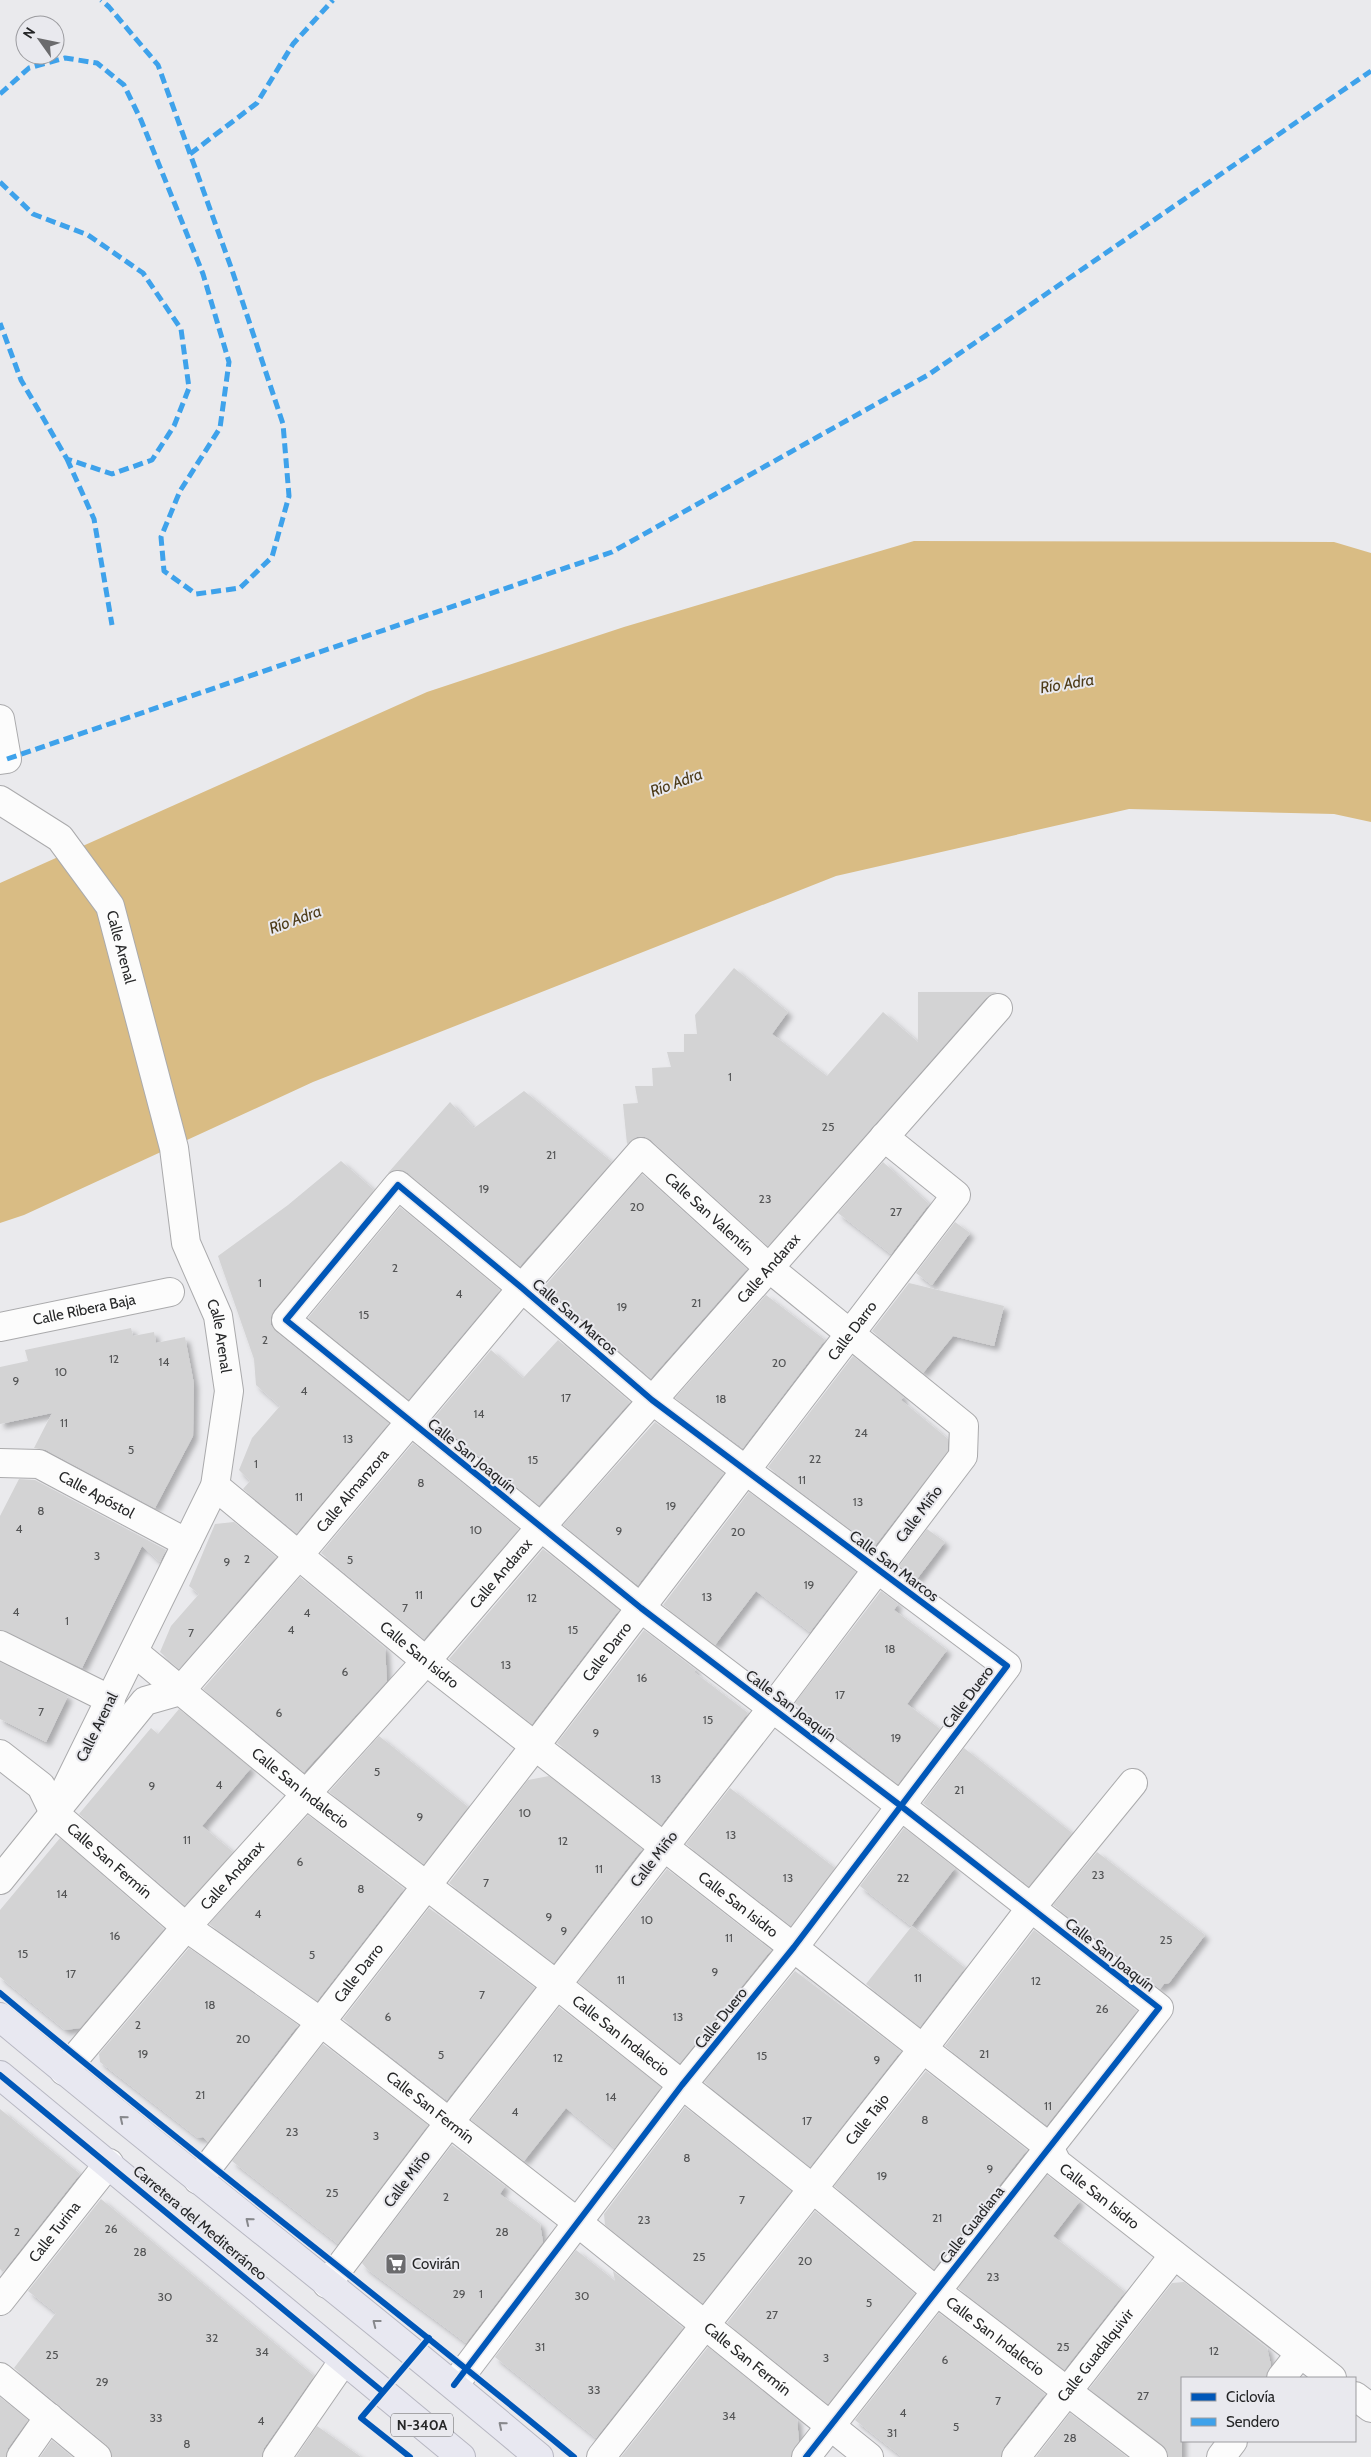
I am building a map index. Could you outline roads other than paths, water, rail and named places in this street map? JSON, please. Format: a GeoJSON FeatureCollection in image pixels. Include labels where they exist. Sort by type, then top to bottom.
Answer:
{"type":"FeatureCollection","features":[{"type":"Feature","properties":{"kind":"highway","name":"Carretera del Mediterráneo"},"geometry":{"type":"LineString","coordinates":[[0,2017],[198,2180],[454,2385],[539,2457]]}},
{"type":"Feature","properties":{"kind":"highway","name":"Carretera del Mediterráneo"},"geometry":{"type":"LineString","coordinates":[[1,2077],[108,2163],[461,2457]]}},
{"type":"Feature","properties":{"kind":"street"},"geometry":{"type":"LineString","coordinates":[[0,719],[7,759],[0,760]]}},
{"type":"Feature","properties":{"kind":"street","name":"Calle Arenal"},"geometry":{"type":"LineString","coordinates":[[0,800],[60,838],[110,906],[174,1148],[186,1244],[218,1316],[229,1391],[215,1486],[54,1814],[0,1880]]}},
{"type":"Feature","properties":{"kind":"street","name":"Calle Andarax"},"geometry":{"type":"LineString","coordinates":[[64,2070],[186,1927],[426,1661],[652,1400],[998,1008]]}},
{"type":"Feature","properties":{"kind":"street","name":"Calle Darro"},"geometry":{"type":"LineString","coordinates":[[198,2180],[322,2023],[956,1195],[884,1137]]}},
{"type":"Feature","properties":{"kind":"street","name":"Calle San Valentín"},"geometry":{"type":"LineString","coordinates":[[641,1152],[769,1268],[851,1332],[964,1426]]}},
{"type":"Feature","properties":{"kind":"street","name":"Calle Almanzora"},"geometry":{"type":"LineString","coordinates":[[180,1691],[298,1556],[522,1288],[641,1152]]}},
{"type":"Feature","properties":{"kind":"street","name":"Calle San Marcos"},"geometry":{"type":"LineString","coordinates":[[410,1421],[286,1320],[398,1185],[652,1400],[744,1471],[878,1568],[1007,1666]]}},
{"type":"Feature","properties":{"kind":"street","name":"Calle Ribera Baja"},"geometry":{"type":"LineString","coordinates":[[0,1327],[170,1292]]}},
{"type":"Feature","properties":{"kind":"street","name":"Calle San Joaquín"},"geometry":{"type":"LineString","coordinates":[[410,1421],[641,1608],[901,1806],[1158,2008]]}},
{"type":"Feature","properties":{"kind":"street","name":"Calle Miño"},"geometry":{"type":"LineString","coordinates":[[327,2284],[449,2123],[773,1707],[963,1456],[964,1426]]}},
{"type":"Feature","properties":{"kind":"street","name":"Calle Apóstol"},"geometry":{"type":"LineString","coordinates":[[0,1463],[39,1464],[188,1543]]}},
{"type":"Feature","properties":{"kind":"street","name":"Calle San Isidro"},"geometry":{"type":"LineString","coordinates":[[215,1486],[426,1661],[1049,2148],[1057,2163],[1331,2377]]}},
{"type":"Feature","properties":{"kind":"street"},"geometry":{"type":"LineString","coordinates":[[0,1645],[111,1700]]}},
{"type":"Feature","properties":{"kind":"street","name":"Calle San Indalecio"},"geometry":{"type":"LineString","coordinates":[[134,1652],[306,1794],[557,1985],[812,2188],[936,2291],[1153,2457]]}},
{"type":"Feature","properties":{"kind":"street","name":"Calle Duero"},"geometry":{"type":"LineString","coordinates":[[454,2385],[682,2085],[794,1947],[1007,1666]]}},
{"type":"Feature","properties":{"kind":"street"},"geometry":{"type":"LineString","coordinates":[[54,1814],[144,1701],[180,1691]]}},
{"type":"Feature","properties":{"kind":"street","name":"Calle San Fermín"},"geometry":{"type":"LineString","coordinates":[[0,1754],[41,1786],[54,1814],[186,1927],[322,2023],[577,2222],[829,2427],[869,2457]]}},
{"type":"Feature","properties":{"kind":"street","name":"Calle Tajo"},"geometry":{"type":"LineString","coordinates":[[601,2457],[703,2325],[922,2050],[1030,1908],[1134,1783]]}},
{"type":"Feature","properties":{"kind":"street","name":"Calle Guadiana"},"geometry":{"type":"LineString","coordinates":[[806,2457],[1158,2008]]}},
{"type":"Feature","properties":{"kind":"street","name":"Calle Turina"},"geometry":{"type":"LineString","coordinates":[[0,2301],[108,2163]]}},
{"type":"Feature","properties":{"kind":"street","name":"Calle Guadalquivir"},"geometry":{"type":"LineString","coordinates":[[1016,2457],[1068,2393],[1174,2255]]}},
{"type":"Feature","properties":{"kind":"street"},"geometry":{"type":"LineString","coordinates":[[1282,2377],[1300,2354]]}},
{"type":"Feature","properties":{"kind":"street"},"geometry":{"type":"LineString","coordinates":[[277,2457],[344,2360]]}},
{"type":"Feature","properties":{"kind":"street"},"geometry":{"type":"LineString","coordinates":[[0,2377],[96,2457]]}},
{"type":"Feature","properties":{"kind":"street"},"geometry":{"type":"LineString","coordinates":[[1356,2397],[1371,2408]]}},
{"type":"Feature","properties":{"kind":"street"},"geometry":{"type":"LineString","coordinates":[[21,2457],[49,2417]]}},
{"type":"Feature","properties":{"kind":"street"},"geometry":{"type":"LineString","coordinates":[[1221,2457],[1232,2442]]}},
{"type":"Feature","properties":{"kind":"water","name":"Río Adra"},"geometry":{"type":"Polygon","coordinates":[[[914,541],[1334,542],[1371,553],[1371,822],[1334,814],[1129,809],[836,876],[313,1082],[24,1215],[0,1223],[0,883],[427,692],[624,627],[914,541]]]}},
{"type":"Feature","properties":{"kind":"place","name":"Covirán"},"geometry":{"type":"Point","coordinates":[396,2264]}}]}
